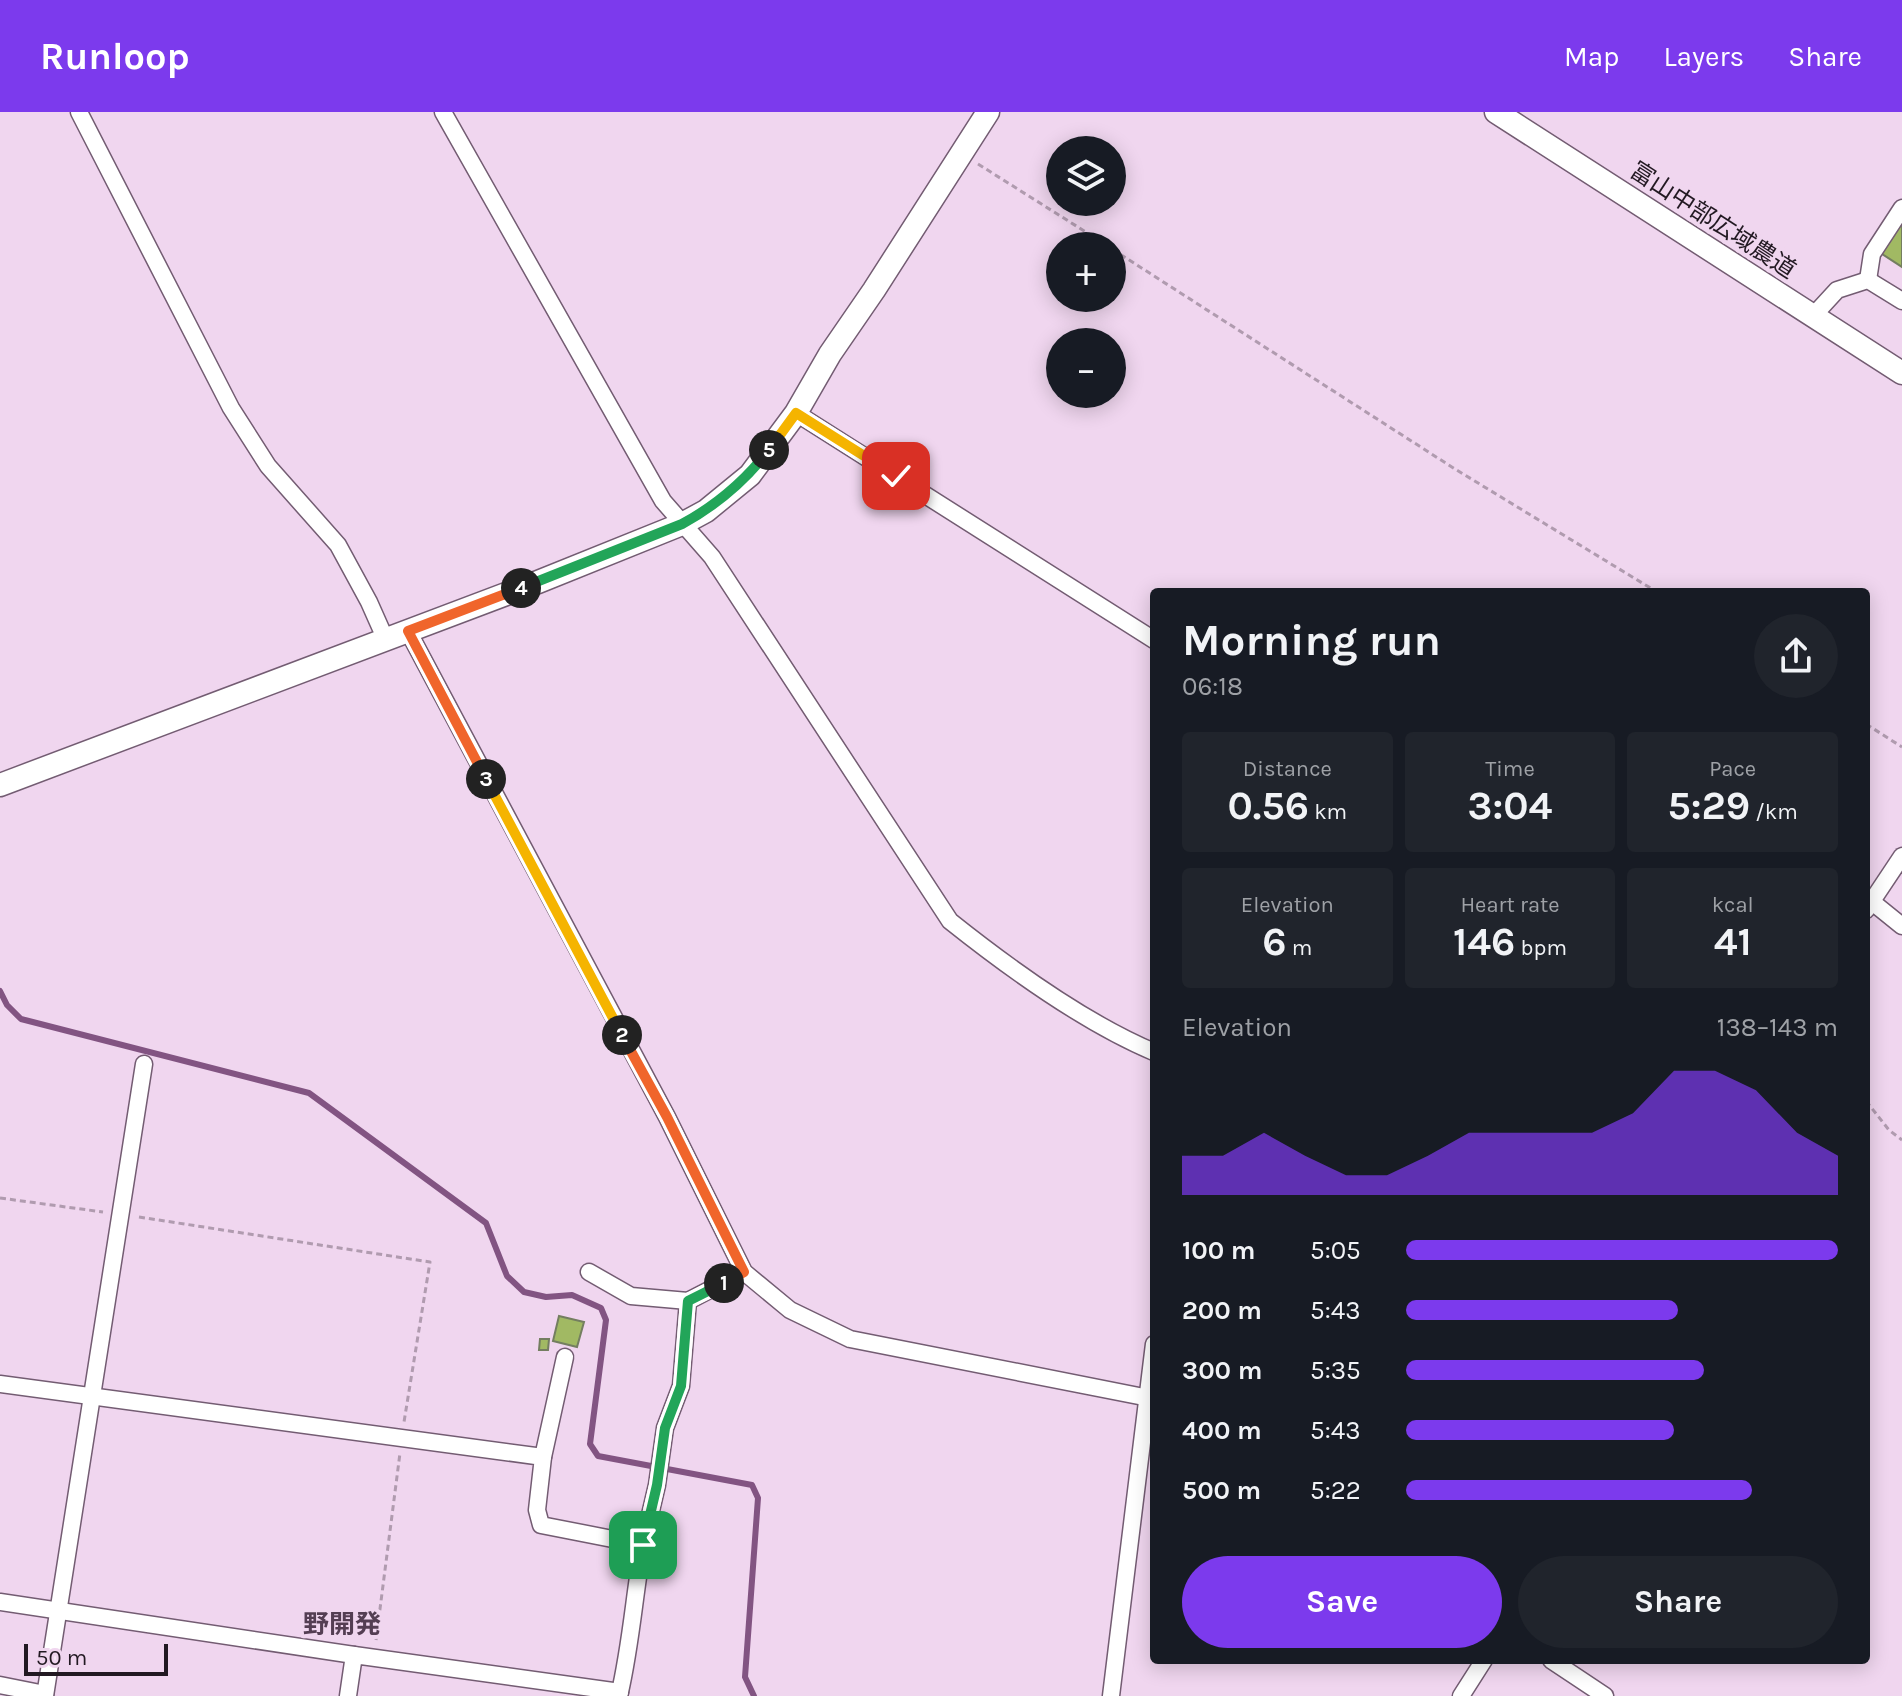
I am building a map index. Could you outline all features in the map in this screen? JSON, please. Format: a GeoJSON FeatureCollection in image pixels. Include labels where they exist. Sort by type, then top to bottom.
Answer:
{"type":"FeatureCollection","features":[{"type":"Feature","properties":{"kind":"street"},"geometry":{"type":"LineString","coordinates":[[79,112],[231,408],[268,466],[338,545],[385,638]]}},
{"type":"Feature","properties":{"kind":"street"},"geometry":{"type":"LineString","coordinates":[[443,112],[663,501],[712,557],[950,921],[1020,973],[1122,1038],[1150,1050]]}},
{"type":"Feature","properties":{"kind":"street"},"geometry":{"type":"LineString","coordinates":[[0,785],[408,631],[682,524],[706,511],[750,475],[796,413],[830,354],[988,112]]}},
{"type":"Feature","properties":{"kind":"street","name":"富山中部広域農道"},"geometry":{"type":"LineString","coordinates":[[1496,112],[1902,373]]}},
{"type":"Feature","properties":{"kind":"street"},"geometry":{"type":"LineString","coordinates":[[1868,280],[1872,254],[1902,208]]}},
{"type":"Feature","properties":{"kind":"street"},"geometry":{"type":"LineString","coordinates":[[1814,315],[1837,290],[1868,280],[1902,301]]}},
{"type":"Feature","properties":{"kind":"street"},"geometry":{"type":"LineString","coordinates":[[796,413],[1150,637]]}},
{"type":"Feature","properties":{"kind":"street"},"geometry":{"type":"LineString","coordinates":[[408,631],[667,1117],[744,1272],[790,1310],[850,1339],[1150,1398],[1111,1696]]}},
{"type":"Feature","properties":{"kind":"street"},"geometry":{"type":"LineString","coordinates":[[1870,904],[1902,856]]}},
{"type":"Feature","properties":{"kind":"street"},"geometry":{"type":"LineString","coordinates":[[1870,907],[1902,926]]}},
{"type":"Feature","properties":{"kind":"street"},"geometry":{"type":"LineString","coordinates":[[0,1685],[45,1695],[144,1064]]}},
{"type":"Feature","properties":{"kind":"street"},"geometry":{"type":"LineString","coordinates":[[589,1272],[631,1296],[688,1301],[744,1272]]}},
{"type":"Feature","properties":{"kind":"street"},"geometry":{"type":"LineString","coordinates":[[0,1602],[619,1694],[630,1650],[633,1603],[665,1428],[681,1386],[688,1301]]}},
{"type":"Feature","properties":{"kind":"street"},"geometry":{"type":"LineString","coordinates":[[565,1357],[543,1457],[537,1510],[541,1525],[643,1545]]}},
{"type":"Feature","properties":{"kind":"street"},"geometry":{"type":"LineString","coordinates":[[0,1384],[543,1457]]}},
{"type":"Feature","properties":{"kind":"street"},"geometry":{"type":"LineString","coordinates":[[348,1696],[354,1655]]}},
{"type":"Feature","properties":{"kind":"street"},"geometry":{"type":"LineString","coordinates":[[1461,1696],[1481,1664]]}},
{"type":"Feature","properties":{"kind":"street"},"geometry":{"type":"LineString","coordinates":[[1557,1664],[1605,1696]]}},
{"type":"Feature","properties":{"kind":"path"},"geometry":{"type":"LineString","coordinates":[[962,154],[1086,232]]}},
{"type":"Feature","properties":{"kind":"path"},"geometry":{"type":"LineString","coordinates":[[1126,257],[1455,469],[1650,588]]}},
{"type":"Feature","properties":{"kind":"path"},"geometry":{"type":"LineString","coordinates":[[1870,727],[1902,747]]}},
{"type":"Feature","properties":{"kind":"path"},"geometry":{"type":"LineString","coordinates":[[1870,1106],[1889,1130],[1902,1140]]}},
{"type":"Feature","properties":{"kind":"path"},"geometry":{"type":"LineString","coordinates":[[0,1198],[430,1262],[402,1438],[373,1658]]}},
{"type":"Feature","properties":{"kind":"building"},"geometry":{"type":"Polygon","coordinates":[[[1902,217],[1902,267],[1879,252],[1902,217]]]}},
{"type":"Feature","properties":{"kind":"building"},"geometry":{"type":"Polygon","coordinates":[[[559,1316],[584,1322],[577,1347],[553,1341],[559,1316]]]}},
{"type":"Feature","properties":{"kind":"building"},"geometry":{"type":"Polygon","coordinates":[[[540,1339],[549,1339],[548,1350],[539,1350],[540,1339]]]}},
{"type":"Feature","properties":{"kind":"waterway"},"geometry":{"type":"LineString","coordinates":[[0,991],[7,1005],[21,1019],[309,1093],[486,1223],[507,1276],[524,1292],[546,1297],[572,1295],[601,1308],[606,1320],[590,1444],[598,1456],[752,1485],[758,1498],[745,1677],[754,1696]]}},
{"type":"Feature","properties":{"kind":"district","name":"野開発"},"geometry":{"type":"Point","coordinates":[342,1624]}},
{"type":"Feature","properties":{"kind":"route"},"geometry":{"type":"LineString","coordinates":[[643,1545],[657,1485],[665,1428],[681,1386],[688,1301],[744,1272],[667,1117],[408,631],[538,582],[682,524],[706,511],[750,475],[796,413],[896,476]]}}]}
